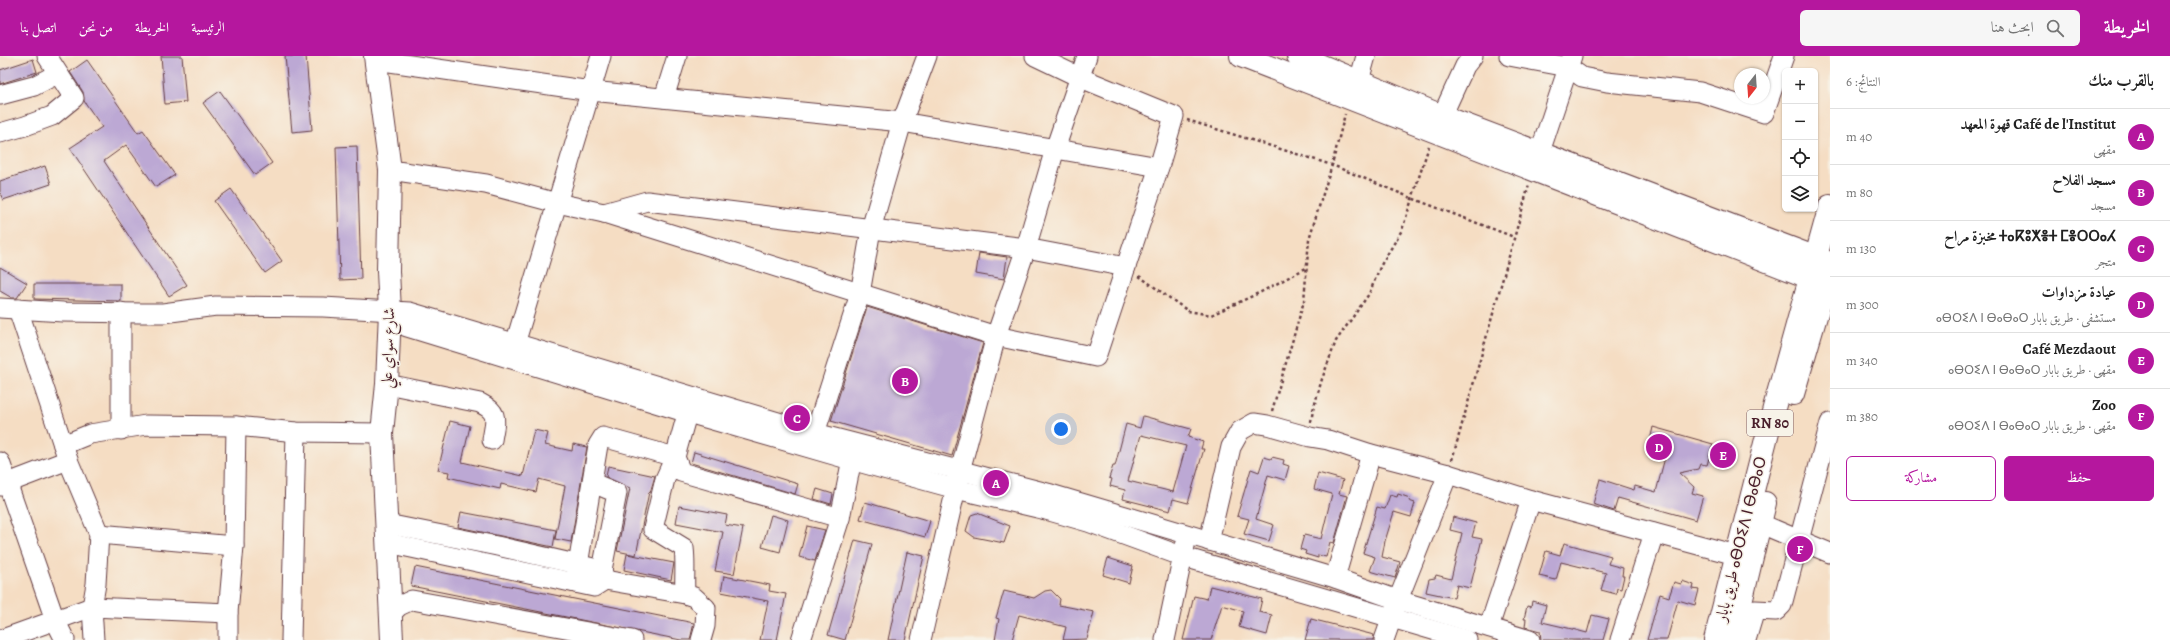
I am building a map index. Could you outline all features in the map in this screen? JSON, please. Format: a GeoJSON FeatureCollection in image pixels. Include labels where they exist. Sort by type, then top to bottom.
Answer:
{"type":"FeatureCollection","features":[{"type":"Feature","properties":{"kind":"main road"},"geometry":{"type":"LineString","coordinates":[[1242,56],[1354,89],[1438,124],[1824,273]]}},
{"type":"Feature","properties":{"kind":"main road"},"geometry":{"type":"LineString","coordinates":[[1298,56],[1354,89]]}},
{"type":"Feature","properties":{"kind":"main road","name":"شارع سواي علي"},"geometry":{"type":"LineString","coordinates":[[376,58],[390,170],[388,271],[390,311],[387,384],[382,433],[392,640]]}},
{"type":"Feature","properties":{"kind":"main road","name":"طريق بابار ⴰⴱⵔⵉⴷ ⵏ ⴱⴰⴱⴰⵔ"},"geometry":{"type":"LineString","coordinates":[[1715,640],[1736,555],[1753,520],[1785,422],[1824,273],[1830,206]]}},
{"type":"Feature","properties":{"kind":"main road","name":"طريق بابار ⴰⴱⵔⵉⴷ ⵏ ⴱⴰⴱⴰⵔ"},"geometry":{"type":"LineString","coordinates":[[1732,640],[1753,520]]}},
{"type":"Feature","properties":{"kind":"street"},"geometry":{"type":"LineString","coordinates":[[0,133],[52,116],[74,98],[46,56]]}},
{"type":"Feature","properties":{"kind":"street"},"geometry":{"type":"LineString","coordinates":[[515,344],[601,56]]}},
{"type":"Feature","properties":{"kind":"street"},"geometry":{"type":"LineString","coordinates":[[664,98],[677,56]]}},
{"type":"Feature","properties":{"kind":"street"},"geometry":{"type":"LineString","coordinates":[[815,433],[860,294],[871,229],[902,122],[927,56]]}},
{"type":"Feature","properties":{"kind":"street"},"geometry":{"type":"LineString","coordinates":[[390,170],[486,184],[557,203],[604,213],[996,336],[1096,357],[1159,167],[1174,116],[1081,78],[1035,56]]}},
{"type":"Feature","properties":{"kind":"street"},"geometry":{"type":"LineString","coordinates":[[921,640],[960,471],[996,336],[1026,248],[1055,149],[1081,78],[1087,56]]}},
{"type":"Feature","properties":{"kind":"street"},"geometry":{"type":"LineString","coordinates":[[1354,89],[1366,56]]}},
{"type":"Feature","properties":{"kind":"street"},"geometry":{"type":"LineString","coordinates":[[1438,124],[1465,66],[1473,56]]}},
{"type":"Feature","properties":{"kind":"street"},"geometry":{"type":"LineString","coordinates":[[1510,56],[1570,62],[1582,77],[1607,82],[1700,92],[1764,113],[1784,56]]}},
{"type":"Feature","properties":{"kind":"street"},"geometry":{"type":"LineString","coordinates":[[376,58],[591,91],[902,122],[1159,167]]}},
{"type":"Feature","properties":{"kind":"street"},"geometry":{"type":"LineString","coordinates":[[1537,162],[1570,62]]}},
{"type":"Feature","properties":{"kind":"street"},"geometry":{"type":"LineString","coordinates":[[0,95],[34,86],[57,74]]}},
{"type":"Feature","properties":{"kind":"street"},"geometry":{"type":"LineString","coordinates":[[604,213],[648,201],[1026,248],[1126,267]]}},
{"type":"Feature","properties":{"kind":"street"},"geometry":{"type":"LineString","coordinates":[[94,640],[92,607],[96,584],[99,534],[9,308],[63,312],[163,313],[216,306],[323,308],[410,312],[515,344],[690,405],[815,433],[854,452],[960,471],[1048,502],[1088,522],[1184,557],[1467,640]]}},
{"type":"Feature","properties":{"kind":"street"},"geometry":{"type":"LineString","coordinates":[[390,311],[407,327],[854,452],[956,489],[1048,502],[1187,535],[1335,578],[1398,600],[1530,640]]}},
{"type":"Feature","properties":{"kind":"street"},"geometry":{"type":"LineString","coordinates":[[121,312],[121,430]]}},
{"type":"Feature","properties":{"kind":"street"},"geometry":{"type":"LineString","coordinates":[[387,384],[480,403],[491,408],[495,419],[492,440]]}},
{"type":"Feature","properties":{"kind":"street"},"geometry":{"type":"LineString","coordinates":[[685,594],[684,580],[686,563],[684,548],[653,529],[665,479],[675,457],[690,405]]}},
{"type":"Feature","properties":{"kind":"street"},"geometry":{"type":"LineString","coordinates":[[1209,541],[1231,447],[1240,431],[1254,423],[1328,440],[1371,454],[1448,474],[1531,500],[1736,555]]}},
{"type":"Feature","properties":{"kind":"street"},"geometry":{"type":"LineString","coordinates":[[1746,640],[1755,610],[1776,611],[1782,605],[1827,451],[1830,423]]}},
{"type":"Feature","properties":{"kind":"street"},"geometry":{"type":"LineString","coordinates":[[4,484],[66,452],[90,434],[146,425],[236,426],[296,432],[382,433]]}},
{"type":"Feature","properties":{"kind":"street"},"geometry":{"type":"LineString","coordinates":[[228,640],[228,614],[234,546],[236,426]]}},
{"type":"Feature","properties":{"kind":"street"},"geometry":{"type":"LineString","coordinates":[[291,640],[296,432]]}},
{"type":"Feature","properties":{"kind":"street"},"geometry":{"type":"LineString","coordinates":[[574,583],[579,564],[598,445],[603,437],[675,457]]}},
{"type":"Feature","properties":{"kind":"street"},"geometry":{"type":"LineString","coordinates":[[801,640],[840,518],[854,452]]}},
{"type":"Feature","properties":{"kind":"street"},"geometry":{"type":"LineString","coordinates":[[1335,578],[1371,454]]}},
{"type":"Feature","properties":{"kind":"street"},"geometry":{"type":"LineString","coordinates":[[675,457],[681,472],[840,518]]}},
{"type":"Feature","properties":{"kind":"street"},"geometry":{"type":"LineString","coordinates":[[0,462],[4,484],[55,620],[65,640]]}},
{"type":"Feature","properties":{"kind":"street"},"geometry":{"type":"LineString","coordinates":[[1384,640],[1391,618],[1448,474]]}},
{"type":"Feature","properties":{"kind":"street"},"geometry":{"type":"LineString","coordinates":[[593,483],[617,493],[601,579]]}},
{"type":"Feature","properties":{"kind":"street"},"geometry":{"type":"LineString","coordinates":[[1489,627],[1531,500]]}},
{"type":"Feature","properties":{"kind":"street"},"geometry":{"type":"LineString","coordinates":[[1753,520],[1830,553]]}},
{"type":"Feature","properties":{"kind":"street"},"geometry":{"type":"LineString","coordinates":[[1620,640],[1654,533]]}},
{"type":"Feature","properties":{"kind":"street"},"geometry":{"type":"LineString","coordinates":[[99,534],[234,546]]}},
{"type":"Feature","properties":{"kind":"street"},"geometry":{"type":"LineString","coordinates":[[387,534],[497,546],[579,564],[601,579]]}},
{"type":"Feature","properties":{"kind":"street"},"geometry":{"type":"LineString","coordinates":[[387,534],[574,583],[601,579],[685,594],[694,597],[706,608],[705,626],[701,640]]}},
{"type":"Feature","properties":{"kind":"street"},"geometry":{"type":"LineString","coordinates":[[1164,640],[1184,557],[1187,535]]}},
{"type":"Feature","properties":{"kind":"street"},"geometry":{"type":"LineString","coordinates":[[391,614],[398,606],[412,600],[632,640]]}},
{"type":"Feature","properties":{"kind":"street"},"geometry":{"type":"LineString","coordinates":[[0,640],[92,607],[228,614]]}},
{"type":"Feature","properties":{"kind":"path"},"geometry":{"type":"LineString","coordinates":[[1268,425],[1304,301],[1309,239],[1354,89]]}},
{"type":"Feature","properties":{"kind":"path"},"geometry":{"type":"LineString","coordinates":[[1174,116],[1332,165],[1414,199],[1514,237]]}},
{"type":"Feature","properties":{"kind":"path"},"geometry":{"type":"LineString","coordinates":[[1310,437],[1313,410],[1336,341],[1369,294],[1381,265],[1402,230],[1414,199],[1438,124]]}},
{"type":"Feature","properties":{"kind":"path"},"geometry":{"type":"LineString","coordinates":[[1448,474],[1514,237],[1537,162]]}},
{"type":"Feature","properties":{"kind":"path"},"geometry":{"type":"LineString","coordinates":[[1126,267],[1188,311],[1211,315],[1261,292],[1306,268]]}},
{"type":"Feature","properties":{"kind":"building"},"geometry":{"type":"Polygon","coordinates":[[[161,56],[182,56],[186,102],[165,104],[161,56]]]}},
{"type":"Feature","properties":{"kind":"building"},"geometry":{"type":"Polygon","coordinates":[[[285,56],[306,56],[312,130],[292,132],[285,56]]]}},
{"type":"Feature","properties":{"kind":"building"},"geometry":{"type":"Polygon","coordinates":[[[33,59],[37,72],[0,84],[0,70],[33,59]]]}},
{"type":"Feature","properties":{"kind":"building"},"geometry":{"type":"Polygon","coordinates":[[[87,60],[138,133],[143,130],[175,175],[156,187],[126,145],[104,161],[187,285],[169,296],[70,148],[102,127],[84,101],[83,92],[70,72],[87,60]]]}},
{"type":"Feature","properties":{"kind":"building"},"geometry":{"type":"Polygon","coordinates":[[[220,91],[272,163],[255,175],[203,103],[220,91]]]}},
{"type":"Feature","properties":{"kind":"building"},"geometry":{"type":"Polygon","coordinates":[[[357,146],[361,279],[340,280],[336,147],[357,146]]]}},
{"type":"Feature","properties":{"kind":"building"},"geometry":{"type":"Polygon","coordinates":[[[45,166],[51,184],[3,200],[0,193],[0,181],[45,166]]]}},
{"type":"Feature","properties":{"kind":"building"},"geometry":{"type":"Polygon","coordinates":[[[231,189],[282,261],[265,273],[214,201],[231,189]]]}},
{"type":"Feature","properties":{"kind":"building"},"geometry":{"type":"Polygon","coordinates":[[[979,253],[1007,257],[1004,279],[976,274],[979,253]]]}},
{"type":"Feature","properties":{"kind":"building"},"geometry":{"type":"Polygon","coordinates":[[[0,267],[27,283],[17,298],[12,298],[0,291],[0,267]]]}},
{"type":"Feature","properties":{"kind":"building"},"geometry":{"type":"Polygon","coordinates":[[[34,284],[121,284],[121,301],[34,299],[34,284]]]}},
{"type":"Feature","properties":{"kind":"building"},"geometry":{"type":"Polygon","coordinates":[[[867,307],[983,343],[952,456],[831,421],[867,307]]]}},
{"type":"Feature","properties":{"kind":"building"},"geometry":{"type":"Polygon","coordinates":[[[1143,416],[1191,429],[1188,437],[1203,442],[1201,449],[1204,449],[1188,503],[1173,499],[1170,511],[1123,499],[1125,490],[1110,486],[1112,479],[1109,478],[1113,466],[1115,466],[1126,424],[1140,428],[1143,416]],[[1141,435],[1128,481],[1173,492],[1186,446],[1141,435]]]}},
{"type":"Feature","properties":{"kind":"building"},"geometry":{"type":"Polygon","coordinates":[[[450,421],[470,426],[462,462],[523,476],[534,430],[548,433],[545,445],[572,451],[573,444],[587,447],[571,542],[555,539],[565,486],[539,479],[536,492],[501,484],[500,489],[448,477],[449,472],[438,470],[450,421]]]}},
{"type":"Feature","properties":{"kind":"building"},"geometry":{"type":"Polygon","coordinates":[[[1653,427],[1713,444],[1707,465],[1700,464],[1698,469],[1679,473],[1694,487],[1692,493],[1703,496],[1696,520],[1618,498],[1614,511],[1593,504],[1600,479],[1634,490],[1635,486],[1656,492],[1668,446],[1650,441],[1653,427]]]}},
{"type":"Feature","properties":{"kind":"building"},"geometry":{"type":"Polygon","coordinates":[[[694,452],[798,484],[795,494],[691,463],[694,452]]]}},
{"type":"Feature","properties":{"kind":"building"},"geometry":{"type":"Polygon","coordinates":[[[1264,457],[1284,460],[1283,464],[1289,466],[1285,480],[1268,475],[1256,519],[1274,525],[1269,541],[1244,534],[1249,519],[1237,516],[1251,469],[1259,472],[1264,457]]]}},
{"type":"Feature","properties":{"kind":"building"},"geometry":{"type":"Polygon","coordinates":[[[608,466],[655,476],[650,493],[649,492],[636,555],[617,551],[630,488],[606,477],[608,466]]]}},
{"type":"Feature","properties":{"kind":"building"},"geometry":{"type":"Polygon","coordinates":[[[1318,473],[1343,480],[1339,494],[1347,496],[1334,543],[1330,542],[1326,557],[1318,555],[1318,558],[1305,554],[1306,551],[1300,549],[1304,535],[1321,539],[1332,494],[1314,489],[1318,473]]]}},
{"type":"Feature","properties":{"kind":"building"},"geometry":{"type":"Polygon","coordinates":[[[817,489],[833,494],[831,504],[814,499],[817,489]]]}},
{"type":"Feature","properties":{"kind":"building"},"geometry":{"type":"Polygon","coordinates":[[[1398,494],[1410,498],[1409,501],[1415,503],[1411,517],[1394,512],[1385,541],[1382,557],[1400,562],[1395,578],[1370,571],[1375,557],[1363,553],[1377,507],[1385,509],[1390,495],[1397,497],[1398,494]]]}},
{"type":"Feature","properties":{"kind":"building"},"geometry":{"type":"Polygon","coordinates":[[[865,502],[930,521],[925,537],[860,519],[865,502]]]}},
{"type":"Feature","properties":{"kind":"building"},"geometry":{"type":"Polygon","coordinates":[[[679,506],[727,515],[725,525],[743,528],[734,574],[715,571],[723,532],[676,523],[679,506]]]}},
{"type":"Feature","properties":{"kind":"building"},"geometry":{"type":"Polygon","coordinates":[[[461,512],[556,530],[553,547],[458,527],[461,512]]]}},
{"type":"Feature","properties":{"kind":"building"},"geometry":{"type":"Polygon","coordinates":[[[977,513],[1010,526],[1004,543],[974,537],[966,531],[971,515],[977,513]]]}},
{"type":"Feature","properties":{"kind":"building"},"geometry":{"type":"Polygon","coordinates":[[[771,515],[788,520],[780,552],[762,547],[771,515]]]}},
{"type":"Feature","properties":{"kind":"building"},"geometry":{"type":"Polygon","coordinates":[[[1453,517],[1476,523],[1472,537],[1482,539],[1470,588],[1457,585],[1454,598],[1426,592],[1429,579],[1435,578],[1436,575],[1451,579],[1462,533],[1450,530],[1453,517]]]}},
{"type":"Feature","properties":{"kind":"building"},"geometry":{"type":"Polygon","coordinates":[[[807,526],[825,530],[815,561],[799,557],[807,526]]]}},
{"type":"Feature","properties":{"kind":"building"},"geometry":{"type":"Polygon","coordinates":[[[855,540],[872,544],[845,640],[828,635],[855,540]]]}},
{"type":"Feature","properties":{"kind":"building"},"geometry":{"type":"Polygon","coordinates":[[[1564,543],[1611,556],[1608,564],[1623,568],[1622,576],[1624,576],[1621,589],[1617,588],[1616,594],[1601,590],[1606,573],[1561,562],[1556,580],[1539,576],[1546,551],[1560,555],[1564,543]]]}},
{"type":"Feature","properties":{"kind":"building"},"geometry":{"type":"Polygon","coordinates":[[[907,552],[924,556],[905,640],[888,640],[907,552]]]}},
{"type":"Feature","properties":{"kind":"building"},"geometry":{"type":"Polygon","coordinates":[[[627,554],[674,563],[671,580],[624,570],[627,554]]]}},
{"type":"Feature","properties":{"kind":"building"},"geometry":{"type":"Polygon","coordinates":[[[1108,558],[1133,566],[1129,583],[1103,575],[1108,558]]]}},
{"type":"Feature","properties":{"kind":"building"},"geometry":{"type":"Polygon","coordinates":[[[415,567],[694,623],[690,640],[681,640],[411,586],[415,567]]]}},
{"type":"Feature","properties":{"kind":"building"},"geometry":{"type":"Polygon","coordinates":[[[724,576],[770,585],[769,591],[786,594],[777,640],[760,640],[768,601],[721,592],[724,576]]]}},
{"type":"Feature","properties":{"kind":"building"},"geometry":{"type":"Polygon","coordinates":[[[1682,581],[1694,585],[1693,589],[1699,590],[1695,605],[1678,600],[1667,640],[1647,640],[1660,594],[1669,597],[1674,582],[1681,584],[1682,581]]]}},
{"type":"Feature","properties":{"kind":"building"},"geometry":{"type":"Polygon","coordinates":[[[1210,586],[1262,599],[1259,612],[1272,615],[1267,635],[1239,627],[1243,611],[1222,605],[1211,640],[1183,640],[1194,596],[1207,599],[1210,586]]]}},
{"type":"Feature","properties":{"kind":"building"},"geometry":{"type":"Polygon","coordinates":[[[1051,590],[1060,599],[1059,605],[1094,612],[1087,639],[1063,640],[1066,627],[1019,615],[1012,640],[995,640],[999,619],[996,618],[1004,591],[1034,598],[1045,591],[1051,590]]]}},
{"type":"Feature","properties":{"kind":"building"},"geometry":{"type":"Polygon","coordinates":[[[1532,601],[1546,605],[1542,622],[1587,633],[1592,615],[1609,619],[1603,640],[1541,640],[1540,631],[1525,627],[1526,619],[1524,619],[1527,606],[1531,607],[1532,601]]]}},
{"type":"Feature","properties":{"kind":"building"},"geometry":{"type":"Polygon","coordinates":[[[1311,619],[1374,635],[1373,640],[1305,640],[1311,619]]]}},
{"type":"Feature","properties":{"kind":"place","name":"مسجد الفلاح"},"geometry":{"type":"Point","coordinates":[905,381]}},
{"type":"Feature","properties":{"kind":"place","name":"ⵜⴰⴽⵓⵅⴻⵜ ⵎⴻⵔⵔⴰⵃ مخبزة مراح"},"geometry":{"type":"Point","coordinates":[797,418]}},
{"type":"Feature","properties":{"kind":"place","name":"عيادة مزداوات"},"geometry":{"type":"Point","coordinates":[1659,447]}},
{"type":"Feature","properties":{"kind":"place","name":"Café Mezdaout"},"geometry":{"type":"Point","coordinates":[1723,455]}},
{"type":"Feature","properties":{"kind":"place","name":"Café de l'Institut قهوة المعهد"},"geometry":{"type":"Point","coordinates":[996,483]}},
{"type":"Feature","properties":{"kind":"place","name":"Zoo"},"geometry":{"type":"Point","coordinates":[1800,549]}}]}
